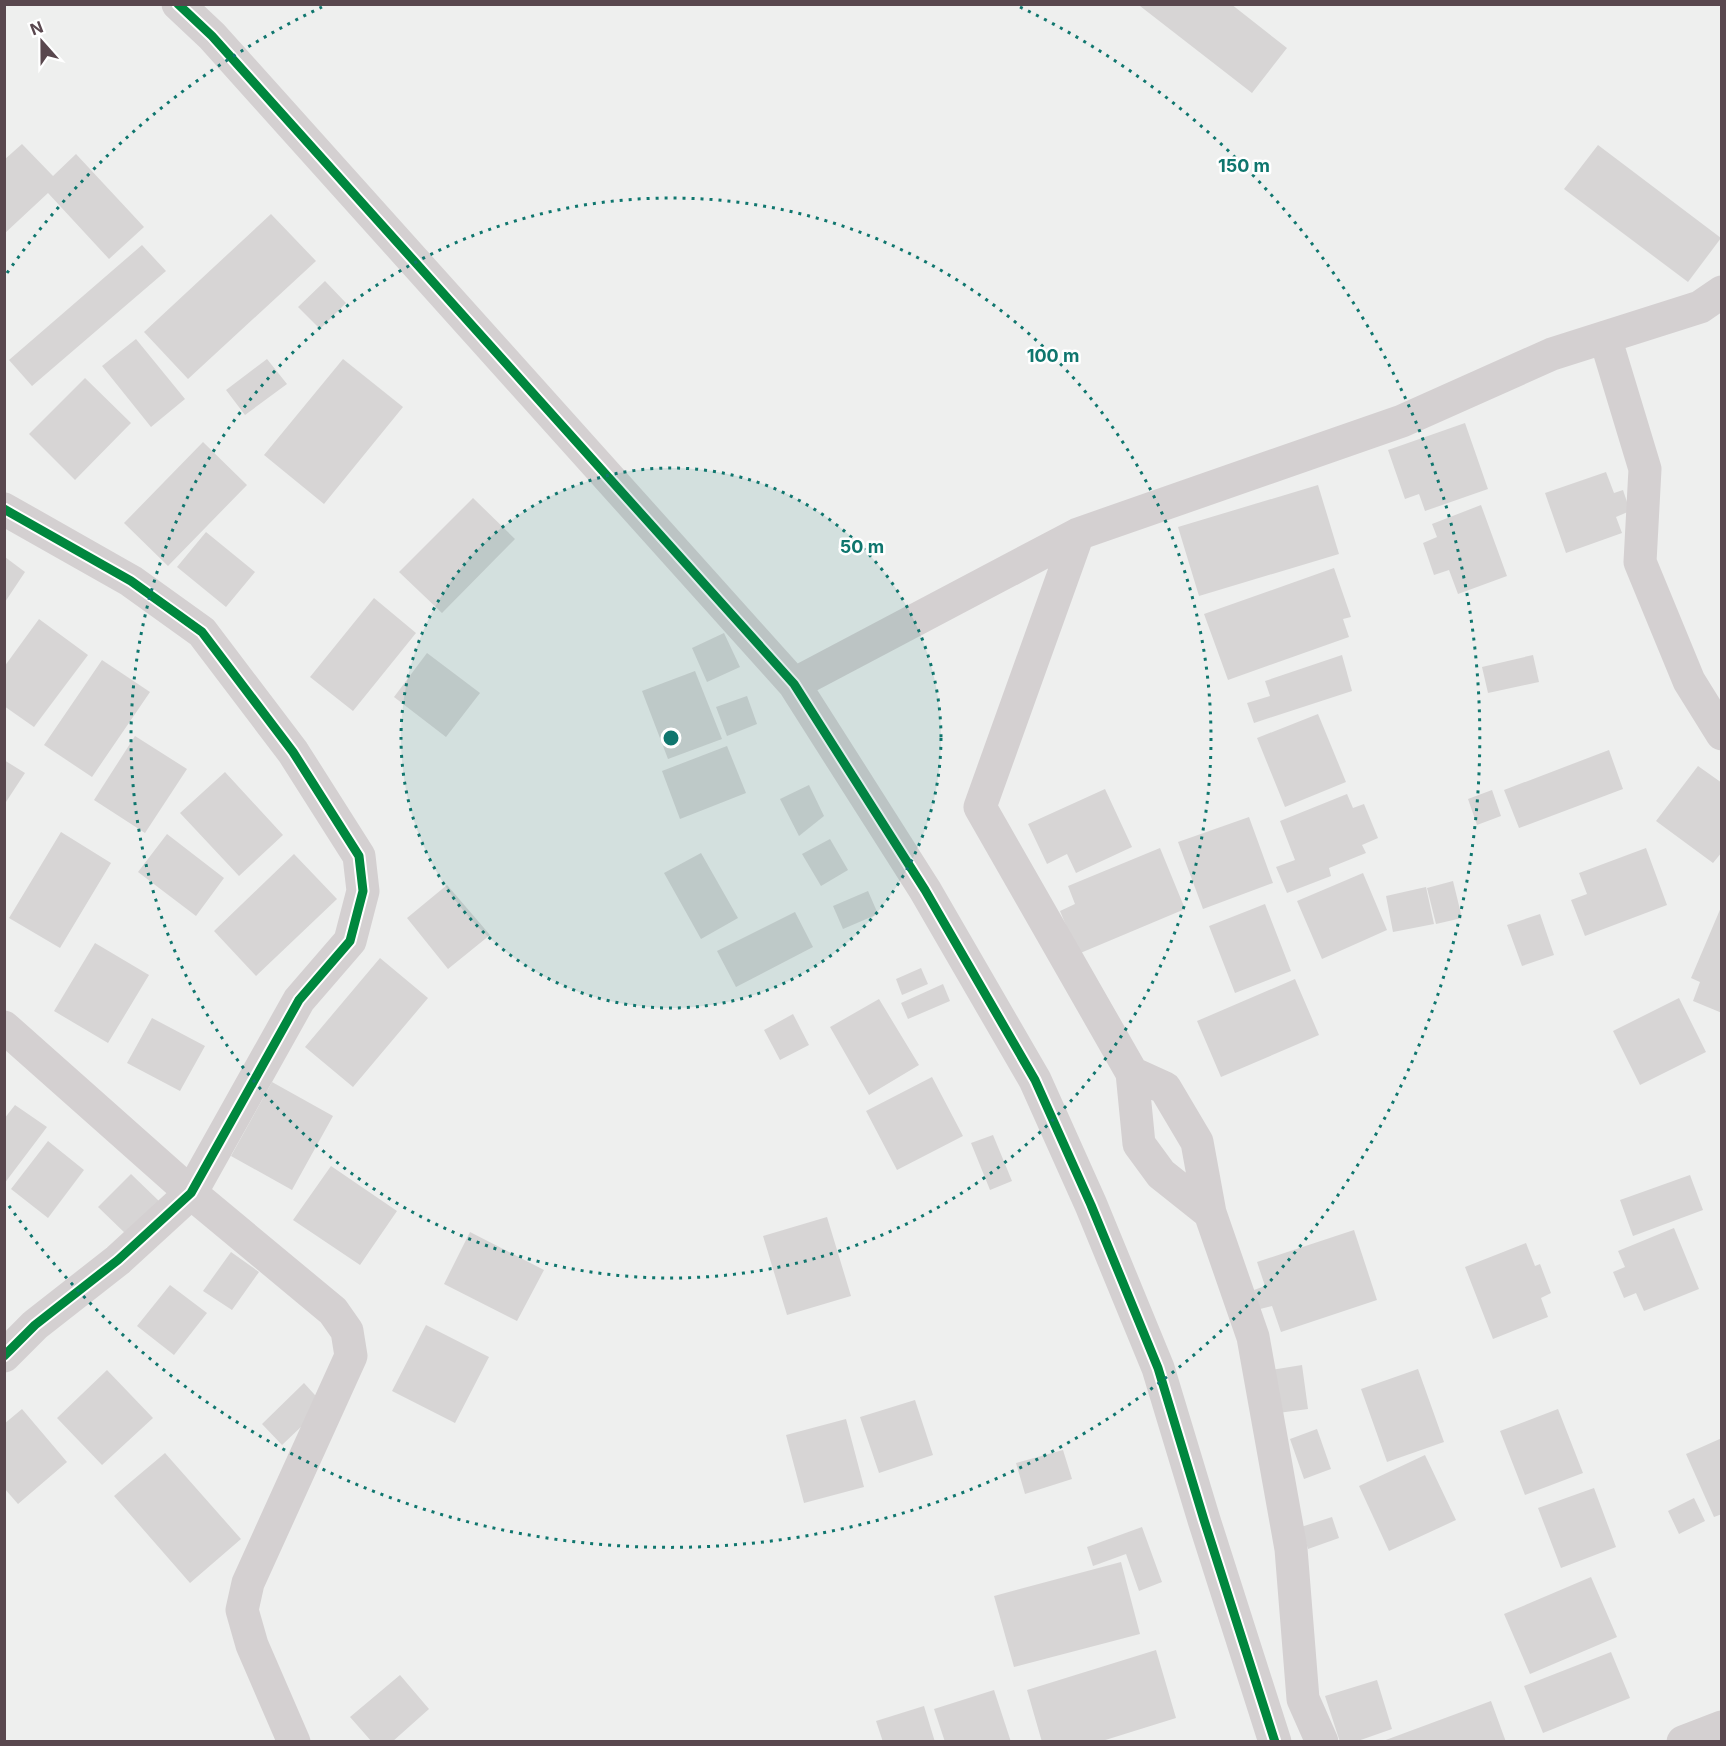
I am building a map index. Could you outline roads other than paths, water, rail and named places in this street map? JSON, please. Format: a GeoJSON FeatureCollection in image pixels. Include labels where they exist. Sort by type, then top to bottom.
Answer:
{"type":"FeatureCollection","features":[{"type":"Feature","properties":{"kind":"street"},"geometry":{"type":"LineString","coordinates":[[178,4],[212,36],[794,684],[925,891],[1035,1080],[1091,1205],[1158,1368],[1275,1742]]}},
{"type":"Feature","properties":{"kind":"street"},"geometry":{"type":"LineString","coordinates":[[794,684],[1078,534],[1402,421],[1552,354],[1714,302]]}},
{"type":"Feature","properties":{"kind":"street"},"geometry":{"type":"LineString","coordinates":[[1605,337],[1645,469],[1640,561],[1689,681],[1722,734]]}},
{"type":"Feature","properties":{"kind":"street"},"geometry":{"type":"LineString","coordinates":[[4,509],[131,581],[201,632],[293,752],[359,856],[363,891],[350,941],[299,1000],[192,1193],[117,1260],[35,1325],[4,1356]]}},
{"type":"Feature","properties":{"kind":"street"},"geometry":{"type":"LineString","coordinates":[[1078,534],[980,807],[1132,1073],[1139,1144],[1161,1174],[1210,1213]]}},
{"type":"Feature","properties":{"kind":"street"},"geometry":{"type":"LineString","coordinates":[[4,1027],[192,1193],[333,1311],[347,1331],[351,1356],[248,1584],[242,1610],[252,1645],[294,1742]]}},
{"type":"Feature","properties":{"kind":"street"},"geometry":{"type":"LineString","coordinates":[[1132,1073],[1165,1088],[1197,1142],[1210,1213],[1252,1337],[1291,1549],[1303,1699],[1322,1742]]}},
{"type":"Feature","properties":{"kind":"street"},"geometry":{"type":"LineString","coordinates":[[1259,1693],[1303,1699]]}},
{"type":"Feature","properties":{"kind":"street"},"geometry":{"type":"LineString","coordinates":[[1683,1742],[1722,1727]]}}]}
